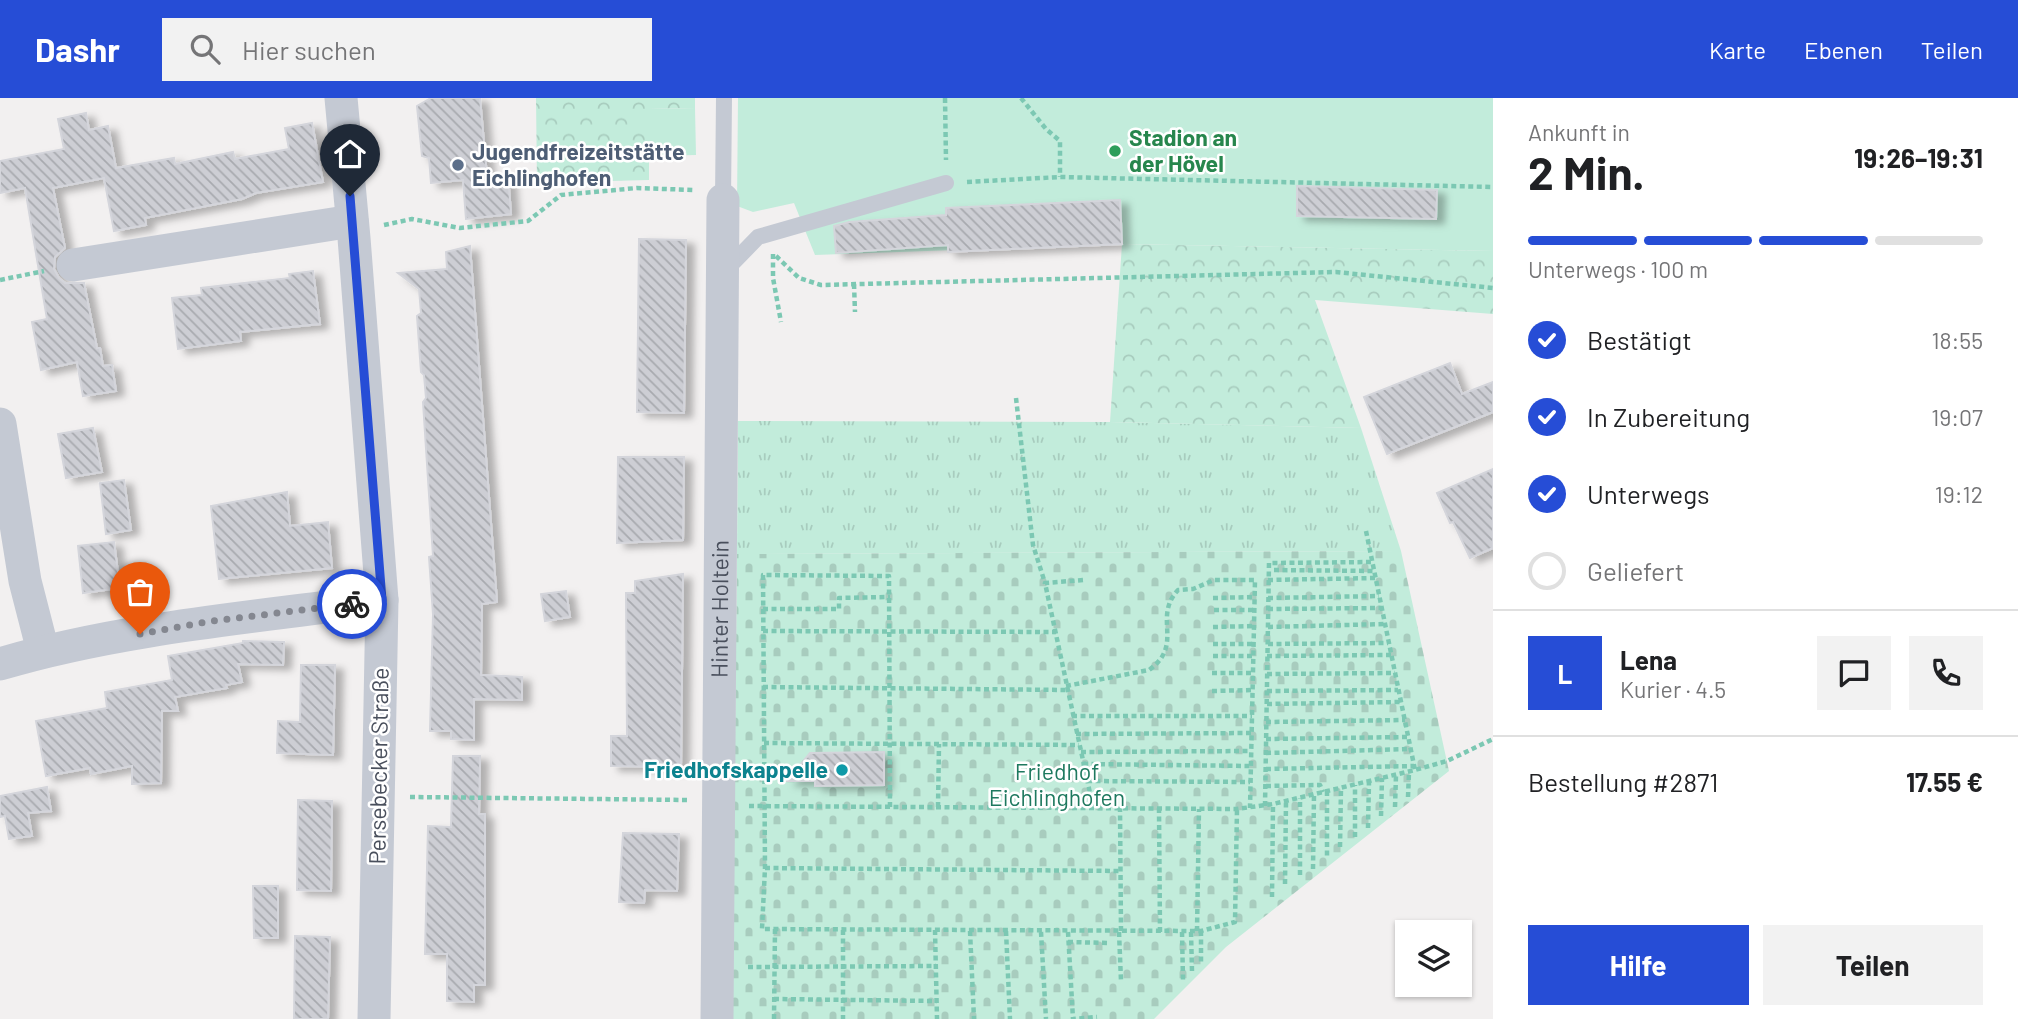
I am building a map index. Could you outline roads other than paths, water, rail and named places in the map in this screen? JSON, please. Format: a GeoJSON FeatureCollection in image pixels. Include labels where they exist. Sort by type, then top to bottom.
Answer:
{"type":"FeatureCollection","features":[{"type":"Feature","properties":{"kind":"street","name":"Persebecker Straße"},"geometry":{"type":"LineString","coordinates":[[341,98],[382,600],[374,1019]]}},
{"type":"Feature","properties":{"kind":"street","name":"Hinter Holtein"},"geometry":{"type":"LineString","coordinates":[[717,1019],[723,200]]}},
{"type":"Feature","properties":{"kind":"street"},"geometry":{"type":"LineString","coordinates":[[72,265],[352,221]]}},
{"type":"Feature","properties":{"kind":"street"},"geometry":{"type":"LineString","coordinates":[[0,424],[26,581],[43,651]]}},
{"type":"Feature","properties":{"kind":"street"},"geometry":{"type":"LineString","coordinates":[[0,664],[43,651],[212,621],[382,600]]}},
{"type":"Feature","properties":{"kind":"lane"},"geometry":{"type":"LineString","coordinates":[[723,200],[724,98]]}},
{"type":"Feature","properties":{"kind":"lane"},"geometry":{"type":"LineString","coordinates":[[722,274],[758,237],[946,183]]}},
{"type":"Feature","properties":{"kind":"place","name":"Stadion an der Hövel"},"geometry":{"type":"Point","coordinates":[1115,151]}},
{"type":"Feature","properties":{"kind":"place","name":"Jugendfreizeitstätte Eichlinghofen"},"geometry":{"type":"Point","coordinates":[458,165]}},
{"type":"Feature","properties":{"kind":"place","name":"Friedhofskappelle"},"geometry":{"type":"Point","coordinates":[842,770]}},
{"type":"Feature","properties":{"kind":"park label","name":"Friedhof Eichlinghofen"},"geometry":{"type":"Point","coordinates":[1057,785]}}]}
